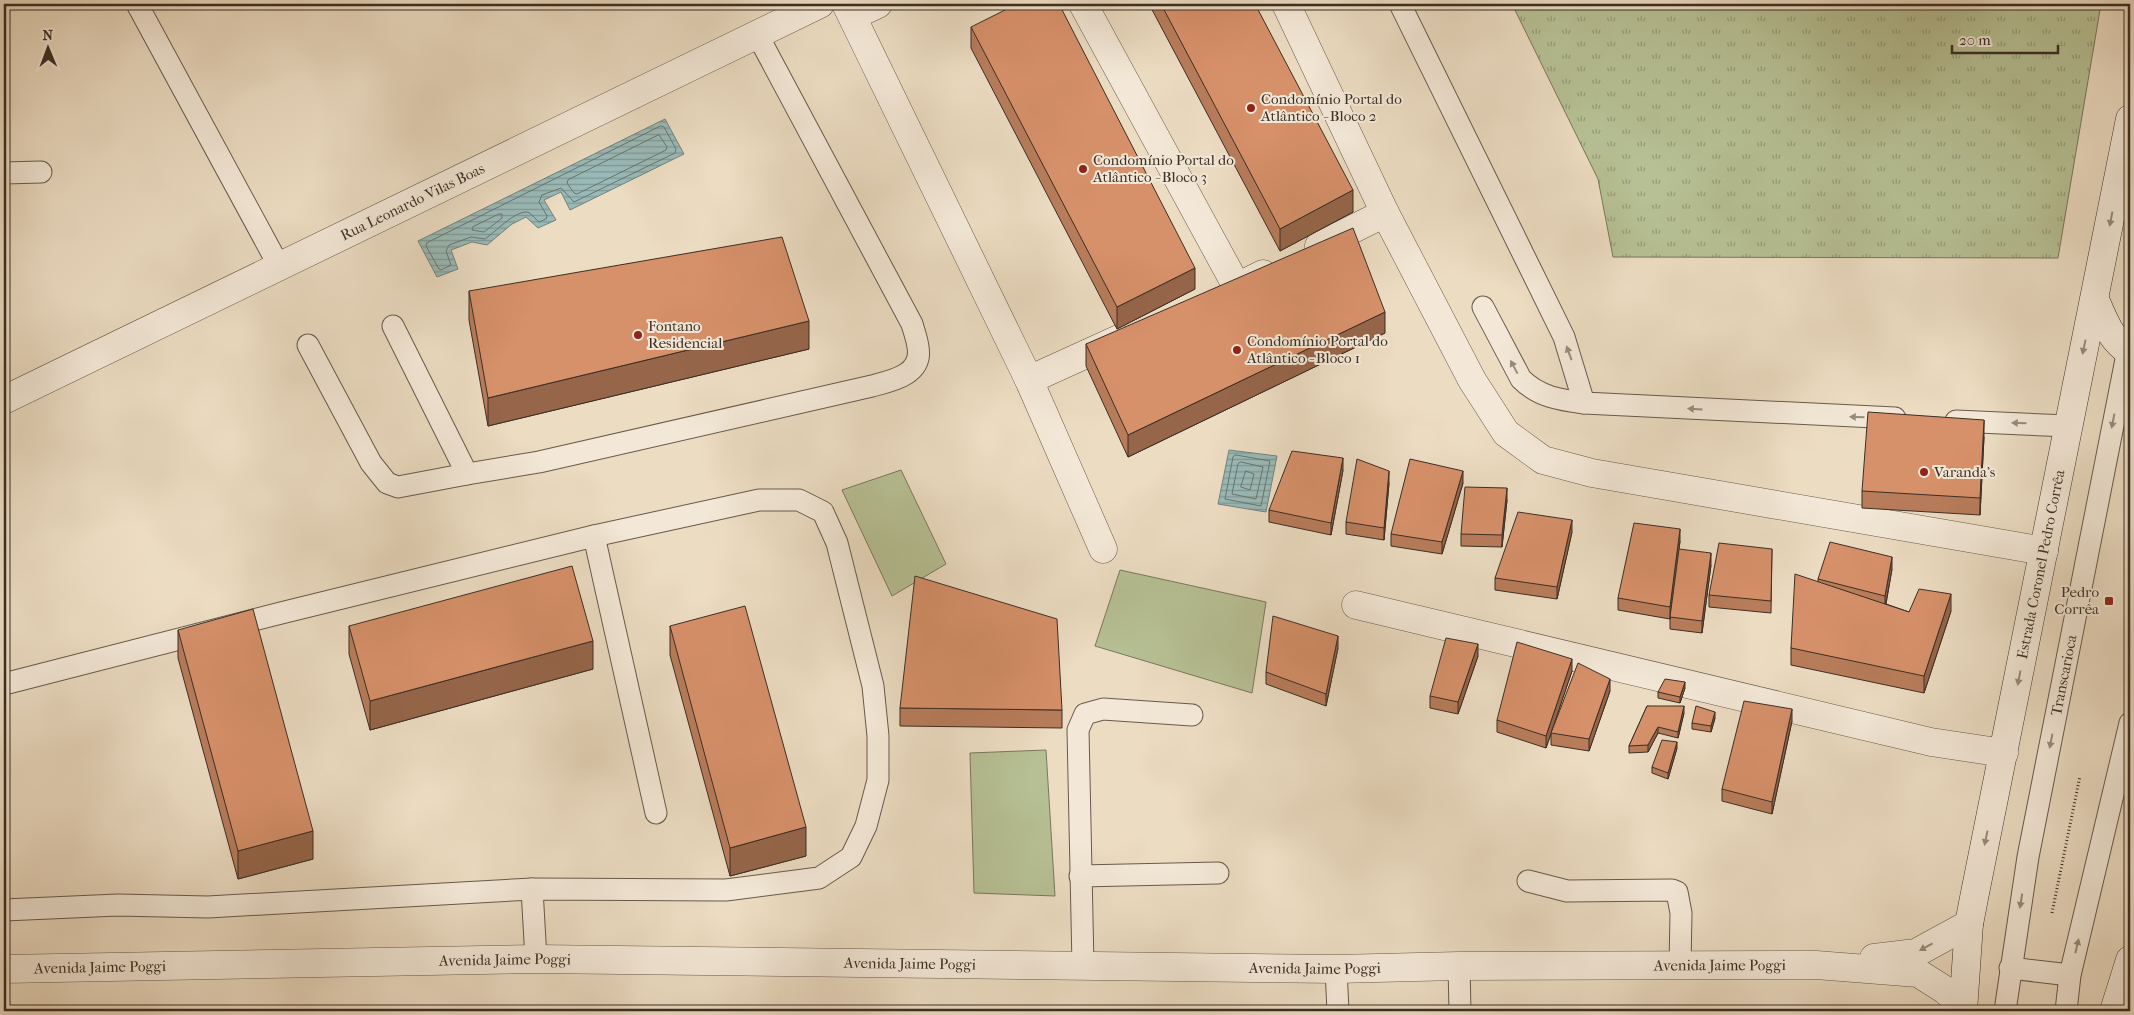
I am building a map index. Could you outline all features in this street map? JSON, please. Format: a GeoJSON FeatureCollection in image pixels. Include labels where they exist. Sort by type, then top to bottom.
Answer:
{"type":"FeatureCollection","features":[{"type":"Feature","properties":{"kind":"street","name":"Rua Leonardo Vilas Boas"},"geometry":{"type":"LineString","coordinates":[[6,392],[279,266],[820,4]]}},
{"type":"Feature","properties":{"kind":"street"},"geometry":{"type":"LineString","coordinates":[[878,4],[849,10],[1029,380],[1103,549]]}},
{"type":"Feature","properties":{"kind":"street"},"geometry":{"type":"LineString","coordinates":[[1083,4],[1237,287]]}},
{"type":"Feature","properties":{"kind":"street"},"geometry":{"type":"LineString","coordinates":[[1286,4],[1385,213],[1477,388],[1506,433],[1543,460],[1592,474],[2044,551]]}},
{"type":"Feature","properties":{"kind":"street","name":"Estrada Coronel Pedro Corrêa"},"geometry":{"type":"LineString","coordinates":[[1963,1008],[1969,924],[2130,119]]}},
{"type":"Feature","properties":{"kind":"street"},"geometry":{"type":"LineString","coordinates":[[1210,299],[1385,213]]}},
{"type":"Feature","properties":{"kind":"street"},"geometry":{"type":"LineString","coordinates":[[2095,300],[2109,331],[2130,347]]}},
{"type":"Feature","properties":{"kind":"street"},"geometry":{"type":"LineString","coordinates":[[1029,380],[1138,331]]}},
{"type":"Feature","properties":{"kind":"street"},"geometry":{"type":"LineString","coordinates":[[1356,605],[1930,742],[2004,753]]}},
{"type":"Feature","properties":{"kind":"street","name":"Avenida Jaime Poggi"},"geometry":{"type":"LineString","coordinates":[[1816,964],[1916,953],[1969,924]]}},
{"type":"Feature","properties":{"kind":"street","name":"Avenida Jaime Poggi"},"geometry":{"type":"LineString","coordinates":[[4,969],[536,959],[1336,969],[1459,966],[1816,964],[1918,973],[1945,990],[1963,1008]]}},
{"type":"Feature","properties":{"kind":"street"},"geometry":{"type":"LineString","coordinates":[[2114,1011],[2130,960]]}},
{"type":"Feature","properties":{"kind":"lane"},"geometry":{"type":"LineString","coordinates":[[136,4],[279,266]]}},
{"type":"Feature","properties":{"kind":"lane"},"geometry":{"type":"LineString","coordinates":[[1400,4],[1564,337],[1584,403]]}},
{"type":"Feature","properties":{"kind":"lane"},"geometry":{"type":"LineString","coordinates":[[308,345],[371,463],[387,483],[398,487],[539,462],[872,386],[904,377],[915,363],[919,349],[912,324],[757,34]]}},
{"type":"Feature","properties":{"kind":"lane"},"geometry":{"type":"LineString","coordinates":[[4,173],[41,172]]}},
{"type":"Feature","properties":{"kind":"lane"},"geometry":{"type":"LineString","coordinates":[[1483,307],[1521,379],[1530,388],[1557,400],[1584,403],[2068,426]]}},
{"type":"Feature","properties":{"kind":"lane"},"geometry":{"type":"LineString","coordinates":[[393,326],[467,474]]}},
{"type":"Feature","properties":{"kind":"lane","name":"Transcarioca"},"geometry":{"type":"LineString","coordinates":[[2005,1011],[2028,857],[2130,347]]}},
{"type":"Feature","properties":{"kind":"lane"},"geometry":{"type":"LineString","coordinates":[[4,684],[290,610],[594,536],[759,500],[799,500],[823,512],[837,543],[873,686],[878,736],[878,780],[866,826],[851,857],[819,878],[726,890],[532,889],[208,907],[118,905],[4,910]]}},
{"type":"Feature","properties":{"kind":"lane"},"geometry":{"type":"LineString","coordinates":[[594,536],[656,813]]}},
{"type":"Feature","properties":{"kind":"lane"},"geometry":{"type":"LineString","coordinates":[[1083,965],[1078,730],[1085,714],[1103,709],[1192,715]]}},
{"type":"Feature","properties":{"kind":"lane"},"geometry":{"type":"LineString","coordinates":[[2066,1011],[2070,975],[2130,723]]}},
{"type":"Feature","properties":{"kind":"lane"},"geometry":{"type":"LineString","coordinates":[[1080,876],[1218,873]]}},
{"type":"Feature","properties":{"kind":"lane"},"geometry":{"type":"LineString","coordinates":[[1528,881],[1567,891],[1672,890],[1678,892],[1680,965]]}},
{"type":"Feature","properties":{"kind":"lane"},"geometry":{"type":"LineString","coordinates":[[532,889],[536,959]]}},
{"type":"Feature","properties":{"kind":"lane"},"geometry":{"type":"LineString","coordinates":[[1459,966],[1460,1011]]}},
{"type":"Feature","properties":{"kind":"lane"},"geometry":{"type":"LineString","coordinates":[[2010,968],[2070,975]]}},
{"type":"Feature","properties":{"kind":"lane"},"geometry":{"type":"LineString","coordinates":[[1336,969],[1338,1011]]}},
{"type":"Feature","properties":{"kind":"path"},"geometry":{"type":"LineString","coordinates":[[2052,914],[2080,776]]}},
{"type":"Feature","properties":{"kind":"green space"},"geometry":{"type":"Polygon","coordinates":[[[1512,4],[2101,4],[2058,258],[1613,257],[1598,179],[1512,4]]]}},
{"type":"Feature","properties":{"kind":"green space"},"geometry":{"type":"Polygon","coordinates":[[[901,470],[946,564],[892,596],[842,490],[901,470]]]}},
{"type":"Feature","properties":{"kind":"green space"},"geometry":{"type":"Polygon","coordinates":[[[1120,570],[1266,602],[1252,693],[1095,646],[1120,570]]]}},
{"type":"Feature","properties":{"kind":"green space"},"geometry":{"type":"Polygon","coordinates":[[[1046,750],[1055,896],[974,893],[970,753],[1046,750]]]}},
{"type":"Feature","properties":{"kind":"water"},"geometry":{"type":"Polygon","coordinates":[[[665,119],[684,154],[570,210],[561,192],[544,200],[556,220],[538,228],[526,217],[512,224],[487,245],[472,242],[451,250],[458,269],[437,277],[418,241],[665,119]]]}},
{"type":"Feature","properties":{"kind":"water"},"geometry":{"type":"Polygon","coordinates":[[[1229,450],[1277,456],[1266,512],[1218,504],[1229,450]]]}},
{"type":"Feature","properties":{"kind":"building","name":"Condomínio Portal do Atlântico - Bloco 3"},"geometry":{"type":"Polygon","coordinates":[[[1017,4],[1059,4],[1195,268],[1117,307],[971,27],[1017,4]]]}},
{"type":"Feature","properties":{"kind":"building","name":"Condomínio Portal do Atlântico - Bloco 2"},"geometry":{"type":"Polygon","coordinates":[[[1161,4],[1255,4],[1353,190],[1280,229],[1161,4]]]}},
{"type":"Feature","properties":{"kind":"building","name":"Condomínio Portal do Atlântico - Bloco 1"},"geometry":{"type":"Polygon","coordinates":[[[1353,228],[1385,312],[1128,435],[1086,344],[1353,228]]]}},
{"type":"Feature","properties":{"kind":"building","name":"Fontano Residencial"},"geometry":{"type":"Polygon","coordinates":[[[782,237],[809,321],[488,398],[469,291],[782,237]]]}},
{"type":"Feature","properties":{"kind":"building","name":"Varanda's"},"geometry":{"type":"Polygon","coordinates":[[[1868,412],[1984,420],[1980,498],[1862,491],[1868,412]]]}},
{"type":"Feature","properties":{"kind":"building"},"geometry":{"type":"Polygon","coordinates":[[[1292,451],[1343,458],[1331,523],[1269,510],[1292,451]]]}},
{"type":"Feature","properties":{"kind":"building"},"geometry":{"type":"Polygon","coordinates":[[[1357,459],[1389,471],[1384,528],[1346,522],[1357,459]]]}},
{"type":"Feature","properties":{"kind":"building"},"geometry":{"type":"Polygon","coordinates":[[[1410,459],[1463,471],[1442,542],[1391,534],[1410,459]]]}},
{"type":"Feature","properties":{"kind":"building"},"geometry":{"type":"Polygon","coordinates":[[[1465,487],[1507,488],[1502,535],[1461,534],[1465,487]]]}},
{"type":"Feature","properties":{"kind":"building"},"geometry":{"type":"Polygon","coordinates":[[[1518,512],[1572,520],[1557,587],[1495,578],[1518,512]]]}},
{"type":"Feature","properties":{"kind":"building"},"geometry":{"type":"Polygon","coordinates":[[[1634,523],[1680,529],[1670,607],[1618,598],[1634,523]]]}},
{"type":"Feature","properties":{"kind":"building"},"geometry":{"type":"Polygon","coordinates":[[[1830,542],[1892,557],[1885,596],[1818,579],[1830,542]]]}},
{"type":"Feature","properties":{"kind":"building"},"geometry":{"type":"Polygon","coordinates":[[[1719,543],[1772,549],[1771,601],[1709,595],[1719,543]]]}},
{"type":"Feature","properties":{"kind":"building"},"geometry":{"type":"Polygon","coordinates":[[[1679,549],[1711,553],[1702,621],[1670,617],[1679,549]]]}},
{"type":"Feature","properties":{"kind":"building"},"geometry":{"type":"Polygon","coordinates":[[[572,566],[593,641],[370,701],[349,626],[572,566]]]}},
{"type":"Feature","properties":{"kind":"building"},"geometry":{"type":"Polygon","coordinates":[[[1795,574],[1909,612],[1919,589],[1951,594],[1924,676],[1791,648],[1795,574]]]}},
{"type":"Feature","properties":{"kind":"building"},"geometry":{"type":"Polygon","coordinates":[[[915,576],[1057,619],[1062,710],[900,708],[915,576]]]}},
{"type":"Feature","properties":{"kind":"building"},"geometry":{"type":"Polygon","coordinates":[[[745,606],[806,827],[730,848],[670,626],[745,606]]]}},
{"type":"Feature","properties":{"kind":"building"},"geometry":{"type":"Polygon","coordinates":[[[253,609],[313,831],[238,851],[178,630],[253,609]]]}},
{"type":"Feature","properties":{"kind":"building"},"geometry":{"type":"Polygon","coordinates":[[[1273,616],[1338,636],[1326,694],[1266,672],[1273,616]]]}},
{"type":"Feature","properties":{"kind":"building"},"geometry":{"type":"Polygon","coordinates":[[[1446,638],[1478,644],[1458,702],[1430,696],[1446,638]]]}},
{"type":"Feature","properties":{"kind":"building"},"geometry":{"type":"Polygon","coordinates":[[[1517,642],[1572,659],[1546,736],[1497,720],[1517,642]]]}},
{"type":"Feature","properties":{"kind":"building"},"geometry":{"type":"Polygon","coordinates":[[[1578,663],[1610,679],[1589,739],[1551,733],[1578,663]]]}},
{"type":"Feature","properties":{"kind":"building"},"geometry":{"type":"Polygon","coordinates":[[[1665,679],[1685,682],[1680,697],[1658,692],[1665,679]]]}},
{"type":"Feature","properties":{"kind":"building"},"geometry":{"type":"Polygon","coordinates":[[[1744,701],[1792,709],[1772,802],[1722,789],[1744,701]]]}},
{"type":"Feature","properties":{"kind":"building"},"geometry":{"type":"Polygon","coordinates":[[[1647,706],[1684,706],[1678,732],[1658,727],[1648,745],[1629,746],[1647,706]]]}},
{"type":"Feature","properties":{"kind":"building"},"geometry":{"type":"Polygon","coordinates":[[[1696,706],[1715,712],[1711,726],[1692,723],[1696,706]]]}},
{"type":"Feature","properties":{"kind":"building"},"geometry":{"type":"Polygon","coordinates":[[[1662,740],[1677,742],[1668,773],[1652,767],[1662,740]]]}},
{"type":"Feature","properties":{"kind":"place","name":"Condomínio Portal do Atlântico - Bloco 2"},"geometry":{"type":"Point","coordinates":[1251,108]}},
{"type":"Feature","properties":{"kind":"place","name":"Condomínio Portal do Atlântico - Bloco 3"},"geometry":{"type":"Point","coordinates":[1083,169]}},
{"type":"Feature","properties":{"kind":"place","name":"Fontano Residencial"},"geometry":{"type":"Point","coordinates":[638,335]}},
{"type":"Feature","properties":{"kind":"place","name":"Condomínio Portal do Atlântico - Bloco 1"},"geometry":{"type":"Point","coordinates":[1237,350]}},
{"type":"Feature","properties":{"kind":"place","name":"Varanda's"},"geometry":{"type":"Point","coordinates":[1924,472]}},
{"type":"Feature","properties":{"kind":"place","name":"Pedro Corrêa"},"geometry":{"type":"Point","coordinates":[2109,601]}}]}
